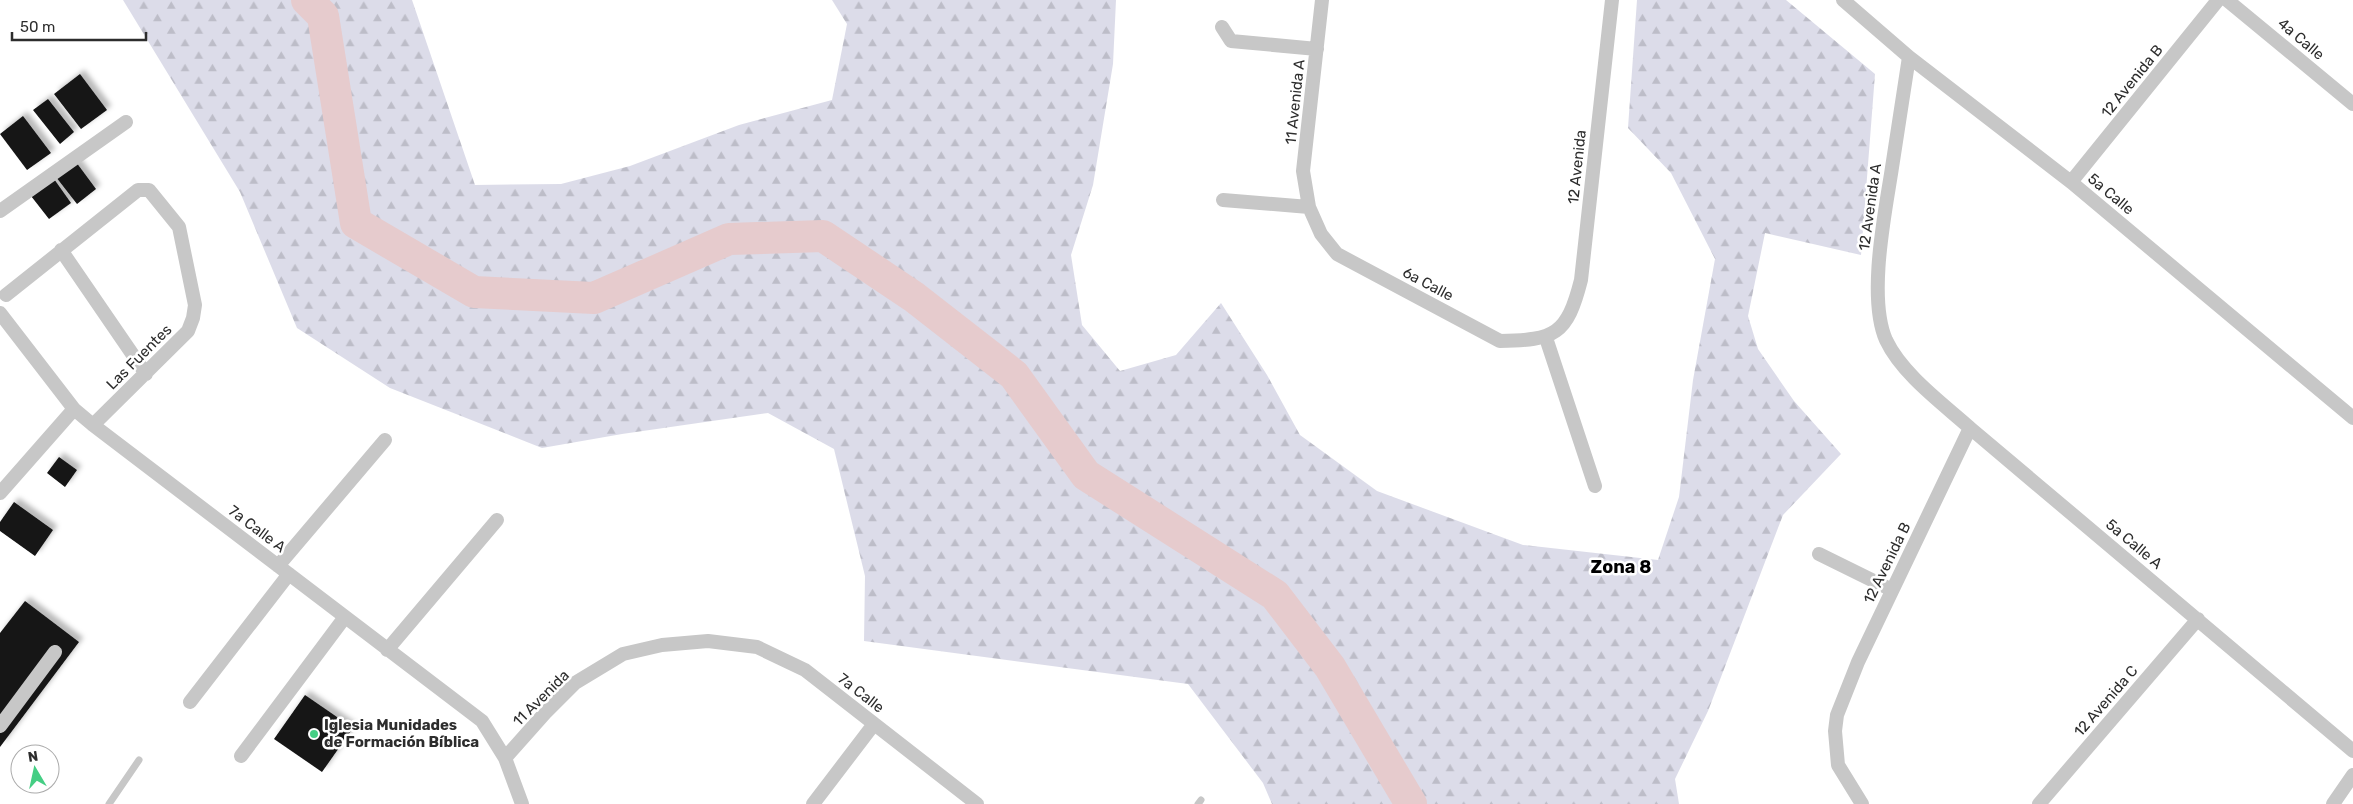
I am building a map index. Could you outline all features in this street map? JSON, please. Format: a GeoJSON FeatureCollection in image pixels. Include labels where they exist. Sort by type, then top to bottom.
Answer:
{"type":"FeatureCollection","features":[{"type":"Feature","properties":{"kind":"street","name":"11 Avenida A"},"geometry":{"type":"LineString","coordinates":[[1309,207],[1303,171],[1322,0]]}},
{"type":"Feature","properties":{"kind":"street","name":"12 Avenida"},"geometry":{"type":"LineString","coordinates":[[1551,335],[1574,307],[1581,280],[1612,0]]}},
{"type":"Feature","properties":{"kind":"street","name":"5a Calle"},"geometry":{"type":"LineString","coordinates":[[1843,0],[1909,57],[2071,182],[2353,418]]}},
{"type":"Feature","properties":{"kind":"street","name":"12 Avenida B"},"geometry":{"type":"LineString","coordinates":[[2071,182],[2218,0]]}},
{"type":"Feature","properties":{"kind":"street","name":"4a Calle"},"geometry":{"type":"LineString","coordinates":[[2227,0],[2353,104]]}},
{"type":"Feature","properties":{"kind":"street"},"geometry":{"type":"LineString","coordinates":[[1222,27],[1231,41],[1317,49]]}},
{"type":"Feature","properties":{"kind":"street","name":"12 Avenida A"},"geometry":{"type":"LineString","coordinates":[[1898,359],[1886,339],[1878,302],[1880,254],[1909,57]]}},
{"type":"Feature","properties":{"kind":"street"},"geometry":{"type":"LineString","coordinates":[[0,211],[126,122]]}},
{"type":"Feature","properties":{"kind":"street","name":"Las Fuentes"},"geometry":{"type":"LineString","coordinates":[[61,250],[138,190],[149,190],[179,227],[195,305],[188,331],[93,425]]}},
{"type":"Feature","properties":{"kind":"street"},"geometry":{"type":"LineString","coordinates":[[1223,200],[1309,207]]}},
{"type":"Feature","properties":{"kind":"street","name":"6a Calle"},"geometry":{"type":"LineString","coordinates":[[1309,207],[1321,234],[1337,254],[1500,341],[1531,341],[1551,335]]}},
{"type":"Feature","properties":{"kind":"street"},"geometry":{"type":"LineString","coordinates":[[6,294],[61,250],[146,374]]}},
{"type":"Feature","properties":{"kind":"street","name":"7a Calle A"},"geometry":{"type":"LineString","coordinates":[[0,313],[74,409],[482,722],[505,758]]}},
{"type":"Feature","properties":{"kind":"street"},"geometry":{"type":"LineString","coordinates":[[1551,335],[1595,486]]}},
{"type":"Feature","properties":{"kind":"street","name":"5a Calle A"},"geometry":{"type":"LineString","coordinates":[[1898,359],[1926,389],[1970,428],[2353,750]]}},
{"type":"Feature","properties":{"kind":"street"},"geometry":{"type":"LineString","coordinates":[[0,493],[74,409]]}},
{"type":"Feature","properties":{"kind":"street","name":"12 Avenida B"},"geometry":{"type":"LineString","coordinates":[[1862,804],[1838,765],[1835,731],[1837,715],[1858,662],[1970,428]]}},
{"type":"Feature","properties":{"kind":"street"},"geometry":{"type":"LineString","coordinates":[[190,702],[283,570],[385,440]]}},
{"type":"Feature","properties":{"kind":"street"},"geometry":{"type":"LineString","coordinates":[[387,650],[497,520]]}},
{"type":"Feature","properties":{"kind":"street"},"geometry":{"type":"LineString","coordinates":[[1819,554],[1892,590]]}},
{"type":"Feature","properties":{"kind":"street"},"geometry":{"type":"LineString","coordinates":[[241,756],[345,617]]}},
{"type":"Feature","properties":{"kind":"street","name":"12 Avenida C"},"geometry":{"type":"LineString","coordinates":[[2039,804],[2198,619]]}},
{"type":"Feature","properties":{"kind":"street","name":"7a Calle"},"geometry":{"type":"LineString","coordinates":[[708,641],[757,647],[805,670],[973,803]]}},
{"type":"Feature","properties":{"kind":"street","name":"11 Avenida"},"geometry":{"type":"LineString","coordinates":[[505,758],[575,683],[623,654],[662,645],[708,641]]}},
{"type":"Feature","properties":{"kind":"street"},"geometry":{"type":"LineString","coordinates":[[0,726],[56,652]]}},
{"type":"Feature","properties":{"kind":"street"},"geometry":{"type":"LineString","coordinates":[[813,804],[874,724]]}},
{"type":"Feature","properties":{"kind":"street"},"geometry":{"type":"LineString","coordinates":[[505,758],[522,804]]}},
{"type":"Feature","properties":{"kind":"street"},"geometry":{"type":"LineString","coordinates":[[2333,804],[2353,775]]}},
{"type":"Feature","properties":{"kind":"lane"},"geometry":{"type":"LineString","coordinates":[[109,804],[139,760]]}},
{"type":"Feature","properties":{"kind":"green space"},"geometry":{"type":"Polygon","coordinates":[[[123,0],[412,0],[475,185],[561,184],[630,166],[739,125],[832,100],[847,24],[832,0],[1116,0],[1113,64],[1093,185],[1071,255],[1082,325],[1120,371],[1176,355],[1221,303],[1267,375],[1300,435],[1377,491],[1523,545],[1658,560],[1679,497],[1693,380],[1715,259],[1671,173],[1628,128],[1637,0],[1786,0],[1875,74],[1861,255],[1765,233],[1748,316],[1758,349],[1794,401],[1841,454],[1783,515],[1708,711],[1675,779],[1679,804],[1272,804],[1263,783],[1188,684],[864,641],[865,576],[834,449],[768,413],[622,434],[542,448],[390,388],[297,328],[240,192],[123,0]]]}},
{"type":"Feature","properties":{"kind":"building"},"geometry":{"type":"Polygon","coordinates":[[[80,74],[107,110],[81,129],[54,94],[80,74]]]}},
{"type":"Feature","properties":{"kind":"building"},"geometry":{"type":"Polygon","coordinates":[[[48,99],[74,132],[60,144],[33,110],[48,99]]]}},
{"type":"Feature","properties":{"kind":"building"},"geometry":{"type":"Polygon","coordinates":[[[23,116],[51,153],[27,170],[0,134],[23,116]]]}},
{"type":"Feature","properties":{"kind":"building"},"geometry":{"type":"Polygon","coordinates":[[[76,162],[96,189],[77,204],[56,177],[76,162]]]}},
{"type":"Feature","properties":{"kind":"building"},"geometry":{"type":"Polygon","coordinates":[[[54,179],[71,203],[49,219],[31,196],[54,179]]]}},
{"type":"Feature","properties":{"kind":"building"},"geometry":{"type":"Polygon","coordinates":[[[59,457],[77,470],[65,487],[47,473],[59,457]]]}},
{"type":"Feature","properties":{"kind":"building"},"geometry":{"type":"Polygon","coordinates":[[[14,502],[53,530],[35,556],[0,531],[0,522],[14,502]]]}},
{"type":"Feature","properties":{"kind":"building"},"geometry":{"type":"Polygon","coordinates":[[[25,601],[79,642],[0,747],[0,633],[25,601]]]}},
{"type":"Feature","properties":{"kind":"building","name":"Iglesia Munidades de Formación Bíblica"},"geometry":{"type":"Polygon","coordinates":[[[305,695],[353,728],[322,772],[274,739],[305,695]]]}},
{"type":"Feature","properties":{"kind":"waterway"},"geometry":{"type":"LineString","coordinates":[[307,0],[323,16],[356,223],[474,292],[594,298],[729,239],[823,236],[914,297],[1014,375],[1086,475],[1275,595],[1330,667],[1411,804]]}},
{"type":"Feature","properties":{"kind":"place","name":"Iglesia Munidades de Formación Bíblica"},"geometry":{"type":"Point","coordinates":[314,734]}},
{"type":"Feature","properties":{"kind":"district","name":"Zona 8"},"geometry":{"type":"Point","coordinates":[1621,567]}}]}
